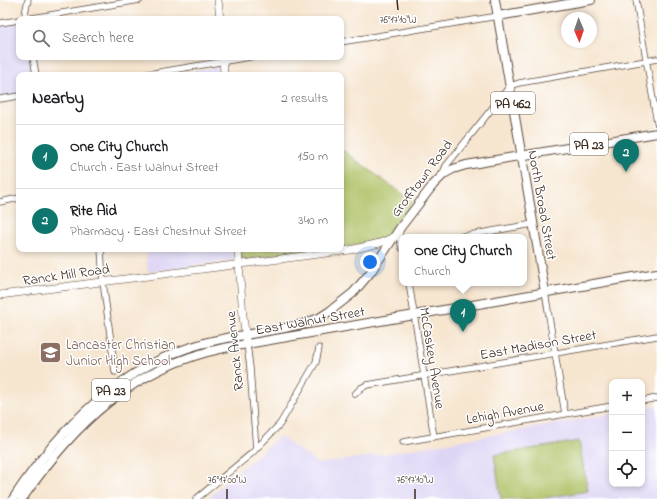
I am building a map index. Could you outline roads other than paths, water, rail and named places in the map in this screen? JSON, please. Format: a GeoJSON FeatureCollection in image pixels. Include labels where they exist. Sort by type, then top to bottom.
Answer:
{"type":"FeatureCollection","features":[{"type":"Feature","properties":{"kind":"main road","name":"North Broad Street"},"geometry":{"type":"LineString","coordinates":[[495,0],[545,292]]}},
{"type":"Feature","properties":{"kind":"main road"},"geometry":{"type":"LineString","coordinates":[[498,16],[591,0]]}},
{"type":"Feature","properties":{"kind":"main road","name":"PA 23"},"geometry":{"type":"LineString","coordinates":[[440,177],[459,167],[657,133]]}},
{"type":"Feature","properties":{"kind":"main road","name":"Grofftown Road"},"geometry":{"type":"LineString","coordinates":[[319,318],[338,306],[358,288],[370,273],[400,228],[440,177]]}},
{"type":"Feature","properties":{"kind":"main road","name":"East Walnut Street"},"geometry":{"type":"LineString","coordinates":[[22,499],[43,470],[72,436],[103,406],[129,386],[179,361],[206,353],[247,344],[657,273]]}},
{"type":"Feature","properties":{"kind":"main road","name":"East Walnut Street"},"geometry":{"type":"LineString","coordinates":[[13,499],[37,466],[63,435],[98,401],[127,378],[151,363],[176,352],[203,343],[292,326],[319,318]]}},
{"type":"Feature","properties":{"kind":"street"},"geometry":{"type":"LineString","coordinates":[[26,16],[28,0]]}},
{"type":"Feature","properties":{"kind":"street"},"geometry":{"type":"LineString","coordinates":[[44,16],[140,0]]}},
{"type":"Feature","properties":{"kind":"street"},"geometry":{"type":"LineString","coordinates":[[218,0],[220,16]]}},
{"type":"Feature","properties":{"kind":"street"},"geometry":{"type":"LineString","coordinates":[[636,0],[657,123]]}},
{"type":"Feature","properties":{"kind":"street"},"geometry":{"type":"LineString","coordinates":[[344,42],[498,16]]}},
{"type":"Feature","properties":{"kind":"street"},"geometry":{"type":"LineString","coordinates":[[0,23],[16,20]]}},
{"type":"Feature","properties":{"kind":"street"},"geometry":{"type":"LineString","coordinates":[[510,86],[517,83],[657,59]]}},
{"type":"Feature","properties":{"kind":"street"},"geometry":{"type":"LineString","coordinates":[[33,60],[35,72]]}},
{"type":"Feature","properties":{"kind":"street"},"geometry":{"type":"LineString","coordinates":[[157,72],[218,60]]}},
{"type":"Feature","properties":{"kind":"street"},"geometry":{"type":"LineString","coordinates":[[223,60],[224,72]]}},
{"type":"Feature","properties":{"kind":"street","name":"Grofftown Road"},"geometry":{"type":"LineString","coordinates":[[440,177],[446,166],[510,86]]}},
{"type":"Feature","properties":{"kind":"street"},"geometry":{"type":"LineString","coordinates":[[0,99],[16,96]]}},
{"type":"Feature","properties":{"kind":"street"},"geometry":{"type":"LineString","coordinates":[[0,202],[16,199]]}},
{"type":"Feature","properties":{"kind":"street"},"geometry":{"type":"LineString","coordinates":[[476,234],[534,224]]}},
{"type":"Feature","properties":{"kind":"street"},"geometry":{"type":"LineString","coordinates":[[399,234],[400,228]]}},
{"type":"Feature","properties":{"kind":"street","name":"Ranck Mill Road"},"geometry":{"type":"LineString","coordinates":[[344,251],[380,243],[394,237]]}},
{"type":"Feature","properties":{"kind":"street","name":"Ranck Mill Road"},"geometry":{"type":"LineString","coordinates":[[350,250],[359,251]]}},
{"type":"Feature","properties":{"kind":"street"},"geometry":{"type":"LineString","coordinates":[[101,252],[103,282],[115,372]]}},
{"type":"Feature","properties":{"kind":"street","name":"Ranck Avenue"},"geometry":{"type":"LineString","coordinates":[[238,252],[245,335],[250,368],[256,449]]}},
{"type":"Feature","properties":{"kind":"street","name":"Ranck Mill Road"},"geometry":{"type":"LineString","coordinates":[[0,295],[334,252]]}},
{"type":"Feature","properties":{"kind":"street","name":"McCaskey Avenue"},"geometry":{"type":"LineString","coordinates":[[409,286],[434,437]]}},
{"type":"Feature","properties":{"kind":"street","name":"North Broad Street"},"geometry":{"type":"LineString","coordinates":[[545,292],[565,414]]}},
{"type":"Feature","properties":{"kind":"street","name":"East Madison Street"},"geometry":{"type":"LineString","coordinates":[[355,394],[367,385],[657,336]]}},
{"type":"Feature","properties":{"kind":"street"},"geometry":{"type":"LineString","coordinates":[[196,499],[256,449],[277,428],[316,362],[319,348]]}},
{"type":"Feature","properties":{"kind":"street"},"geometry":{"type":"LineString","coordinates":[[645,400],[657,398]]}},
{"type":"Feature","properties":{"kind":"street","name":"Lehigh Avenue"},"geometry":{"type":"LineString","coordinates":[[403,442],[609,407]]}},
{"type":"Feature","properties":{"kind":"place","name":"Rite Aid"},"geometry":{"type":"Point","coordinates":[626,172]}},
{"type":"Feature","properties":{"kind":"place","name":"One City Church"},"geometry":{"type":"Point","coordinates":[463,332]}},
{"type":"Feature","properties":{"kind":"place","name":"Lancaster Christian Junior High School"},"geometry":{"type":"Point","coordinates":[51,352]}}]}
